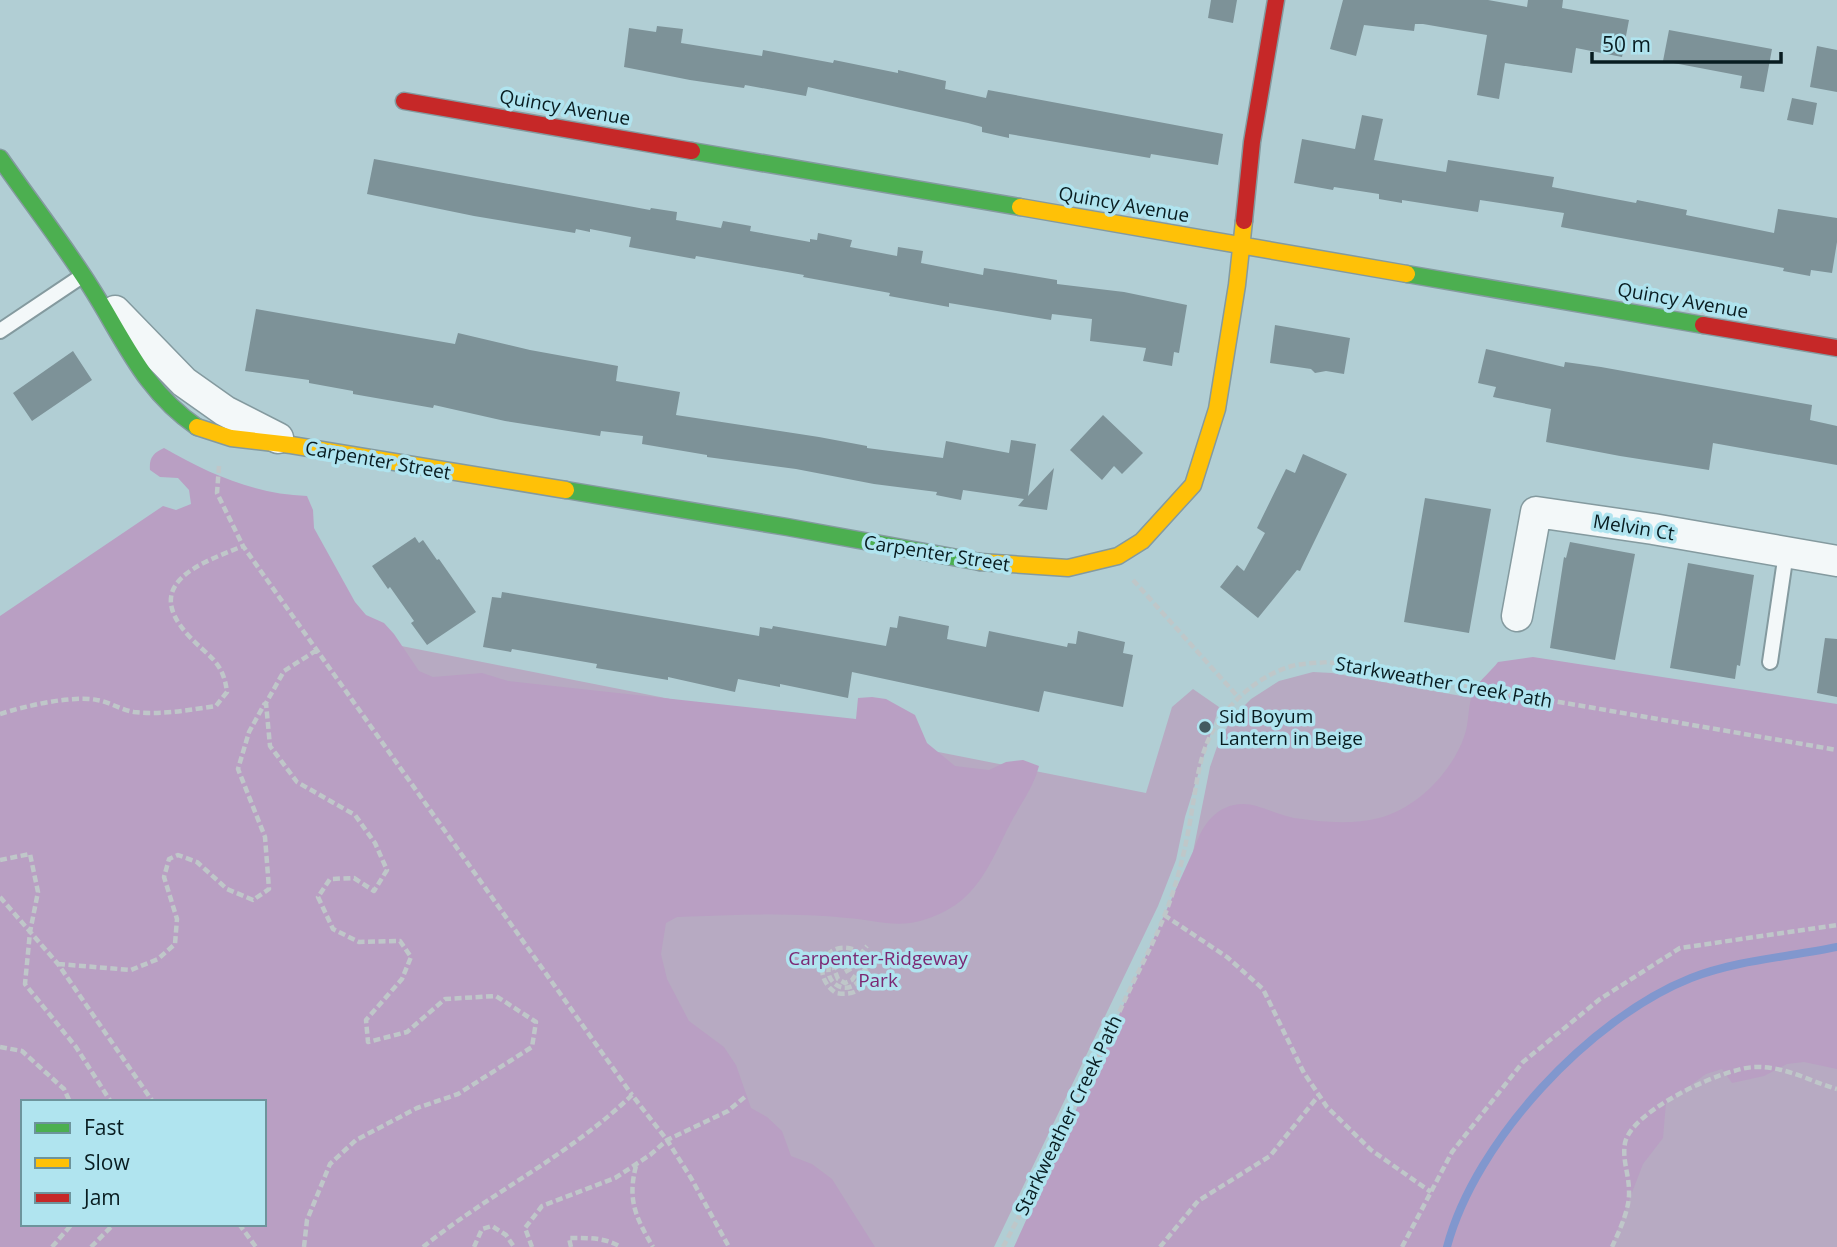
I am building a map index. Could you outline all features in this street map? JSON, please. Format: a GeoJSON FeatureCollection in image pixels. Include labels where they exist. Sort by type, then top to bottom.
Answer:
{"type":"FeatureCollection","features":[{"type":"Feature","properties":{"kind":"street","name":"Carpenter Street"},"geometry":{"type":"LineString","coordinates":[[0,158],[86,281],[184,382],[225,411],[291,445],[787,527],[988,564],[1068,568],[1118,556],[1142,541],[1193,485],[1217,409],[1237,285],[1252,142],[1276,0]]}},
{"type":"Feature","properties":{"kind":"street","name":"Quincy Avenue"},"geometry":{"type":"LineString","coordinates":[[404,101],[1837,348]]}},
{"type":"Feature","properties":{"kind":"street","name":"Melvin Ct"},"geometry":{"type":"LineString","coordinates":[[1517,616],[1536,512],[1837,561]]}},
{"type":"Feature","properties":{"kind":"lane"},"geometry":{"type":"LineString","coordinates":[[0,331],[86,281]]}},
{"type":"Feature","properties":{"kind":"lane"},"geometry":{"type":"LineString","coordinates":[[1770,662],[1786,553]]}},
{"type":"Feature","properties":{"kind":"path"},"geometry":{"type":"LineString","coordinates":[[220,456],[217,493],[243,545],[632,1095],[667,1139],[730,1247]]}},
{"type":"Feature","properties":{"kind":"path"},"geometry":{"type":"LineString","coordinates":[[0,714],[61,701],[96,699],[133,712],[183,711],[216,706],[227,692],[224,672],[173,617],[170,595],[182,576],[204,562],[243,545]]}},
{"type":"Feature","properties":{"kind":"path"},"geometry":{"type":"LineString","coordinates":[[1118,556],[1133,580],[1239,698]]}},
{"type":"Feature","properties":{"kind":"path"},"geometry":{"type":"LineString","coordinates":[[58,964],[131,970],[158,959],[175,944],[177,919],[164,877],[169,859],[178,855],[198,862],[227,889],[253,900],[269,888],[265,837],[238,769],[249,732],[284,671],[317,650]]}},
{"type":"Feature","properties":{"kind":"path","name":"Starkweather Creek Path"},"geometry":{"type":"LineString","coordinates":[[1003,1247],[1109,1034],[1171,899],[1185,851],[1198,772],[1216,724],[1239,698],[1276,672],[1296,665],[1328,662],[1837,750]]}},
{"type":"Feature","properties":{"kind":"path"},"geometry":{"type":"LineString","coordinates":[[266,703],[270,747],[297,782],[355,816],[375,843],[387,870],[374,891],[354,878],[330,879],[318,897],[333,929],[359,942],[400,941],[411,957],[402,979],[366,1020],[368,1042],[407,1032],[445,999],[496,996],[536,1023],[532,1047],[458,1094],[417,1108],[356,1140],[330,1164],[307,1220],[304,1247]]}},
{"type":"Feature","properties":{"kind":"path"},"geometry":{"type":"LineString","coordinates":[[0,860],[30,854],[38,892],[30,932],[25,984],[76,1047],[110,1100]]}},
{"type":"Feature","properties":{"kind":"path"},"geometry":{"type":"LineString","coordinates":[[0,897],[58,964],[152,1100]]}},
{"type":"Feature","properties":{"kind":"path"},"geometry":{"type":"LineString","coordinates":[[1164,915],[1227,957],[1263,989],[1304,1073],[1327,1107],[1371,1150],[1431,1192]]}},
{"type":"Feature","properties":{"kind":"path"},"geometry":{"type":"LineString","coordinates":[[1402,1247],[1452,1152],[1523,1062],[1600,999],[1680,948],[1837,925]]}},
{"type":"Feature","properties":{"kind":"path"},"geometry":{"type":"LineString","coordinates":[[845,972],[856,966],[862,967],[869,975],[860,990],[853,994],[836,993],[824,982],[822,974],[825,959],[837,949],[845,947],[855,950],[854,955],[839,955],[834,958],[828,968],[833,984],[845,989],[851,988],[860,980],[861,973],[845,982],[838,979],[834,969],[842,961],[860,958],[867,946]]}},
{"type":"Feature","properties":{"kind":"path"},"geometry":{"type":"LineString","coordinates":[[0,1047],[22,1051],[64,1088],[68,1100]]}},
{"type":"Feature","properties":{"kind":"path"},"geometry":{"type":"LineString","coordinates":[[1612,1247],[1629,1197],[1624,1158],[1625,1140],[1634,1125],[1646,1115],[1690,1089],[1731,1071],[1750,1067],[1793,1072],[1837,1089]]}},
{"type":"Feature","properties":{"kind":"path"},"geometry":{"type":"LineString","coordinates":[[423,1247],[450,1225],[527,1175],[615,1112],[632,1095]]}},
{"type":"Feature","properties":{"kind":"path"},"geometry":{"type":"LineString","coordinates":[[1160,1247],[1198,1201],[1270,1156],[1319,1095]]}},
{"type":"Feature","properties":{"kind":"path"},"geometry":{"type":"LineString","coordinates":[[532,1247],[526,1228],[542,1206],[615,1178],[667,1139],[728,1111],[746,1096]]}},
{"type":"Feature","properties":{"kind":"path"},"geometry":{"type":"LineString","coordinates":[[637,1164],[632,1181],[634,1212],[653,1247]]}},
{"type":"Feature","properties":{"kind":"path"},"geometry":{"type":"LineString","coordinates":[[52,1247],[70,1226]]}},
{"type":"Feature","properties":{"kind":"path"},"geometry":{"type":"LineString","coordinates":[[91,1247],[112,1226]]}},
{"type":"Feature","properties":{"kind":"path"},"geometry":{"type":"LineString","coordinates":[[240,1226],[256,1247]]}},
{"type":"Feature","properties":{"kind":"path"},"geometry":{"type":"LineString","coordinates":[[474,1247],[482,1229],[492,1226],[506,1235],[514,1247]]}},
{"type":"Feature","properties":{"kind":"path"},"geometry":{"type":"LineString","coordinates":[[571,1247],[569,1238],[611,1241],[621,1247]]}},
{"type":"Feature","properties":{"kind":"green space","name":"Carpenter-Ridgeway Park"},"geometry":{"type":"Polygon","coordinates":[[[361,638],[1146,793],[1172,707],[1193,689],[1219,707],[1185,817],[1176,860],[1158,906],[994,1247],[803,1247],[361,638]]]}},
{"type":"Feature","properties":{"kind":"green space"},"geometry":{"type":"Polygon","coordinates":[[[1313,672],[1332,673],[1837,763],[1837,1247],[1037,1247],[1187,882],[1210,767],[1219,741],[1233,717],[1251,699],[1279,681],[1313,672]]]}},
{"type":"Feature","properties":{"kind":"shaded area"},"geometry":{"type":"Polygon","coordinates":[[[164,448],[233,481],[269,491],[307,496],[313,510],[314,528],[355,602],[366,615],[384,623],[419,671],[433,677],[482,673],[508,681],[856,719],[858,698],[886,699],[915,715],[927,743],[955,766],[989,770],[1006,762],[1023,760],[1039,766],[983,875],[963,899],[938,914],[902,924],[826,916],[784,915],[677,917],[666,923],[661,954],[667,979],[689,1021],[724,1047],[736,1065],[751,1108],[767,1117],[782,1131],[791,1156],[812,1164],[832,1179],[875,1247],[0,1247],[0,616],[163,506],[176,510],[191,504],[189,490],[178,478],[160,477],[150,470],[154,454],[164,448]]]}},
{"type":"Feature","properties":{"kind":"shaded area"},"geometry":{"type":"Polygon","coordinates":[[[1533,657],[1837,704],[1837,1069],[1804,1062],[1787,1064],[1764,1076],[1732,1083],[1722,1069],[1706,1074],[1666,1103],[1663,1138],[1643,1164],[1611,1247],[1014,1247],[1198,839],[1212,817],[1226,808],[1243,804],[1294,818],[1326,822],[1358,822],[1393,813],[1431,787],[1451,763],[1464,737],[1474,690],[1482,679],[1498,662],[1533,657]]]}},
{"type":"Feature","properties":{"kind":"building"},"geometry":{"type":"Polygon","coordinates":[[[1211,0],[1237,0],[1233,23],[1208,18],[1211,0]]]}},
{"type":"Feature","properties":{"kind":"building"},"geometry":{"type":"Polygon","coordinates":[[[1343,0],[1488,0],[1527,7],[1528,0],[1563,0],[1562,8],[1629,20],[1622,57],[1576,48],[1572,73],[1505,63],[1499,99],[1477,95],[1487,35],[1423,24],[1415,24],[1414,31],[1364,25],[1356,56],[1330,49],[1343,0]]]}},
{"type":"Feature","properties":{"kind":"building"},"geometry":{"type":"Polygon","coordinates":[[[657,26],[683,29],[681,43],[762,56],[763,50],[898,73],[898,70],[946,81],[945,89],[986,98],[988,90],[1223,134],[1218,165],[1151,154],[1150,158],[1009,134],[1009,138],[982,132],[982,127],[968,123],[808,87],[806,96],[745,85],[744,88],[690,80],[624,67],[629,28],[656,32],[657,26]]]}},
{"type":"Feature","properties":{"kind":"building"},"geometry":{"type":"Polygon","coordinates":[[[1669,30],[1772,49],[1764,92],[1740,88],[1742,76],[1663,61],[1669,30]]]}},
{"type":"Feature","properties":{"kind":"building"},"geometry":{"type":"Polygon","coordinates":[[[1817,46],[1837,50],[1837,92],[1810,87],[1817,46]]]}},
{"type":"Feature","properties":{"kind":"building"},"geometry":{"type":"Polygon","coordinates":[[[1792,98],[1817,103],[1813,125],[1787,120],[1792,98]]]}},
{"type":"Feature","properties":{"kind":"building"},"geometry":{"type":"Polygon","coordinates":[[[1362,115],[1383,119],[1374,160],[1446,172],[1448,160],[1554,177],[1552,187],[1687,210],[1686,215],[1774,233],[1778,209],[1837,218],[1837,242],[1832,273],[1811,270],[1810,276],[1783,271],[1784,268],[1561,227],[1564,213],[1480,200],[1478,212],[1402,200],[1402,203],[1379,199],[1379,194],[1294,183],[1302,139],[1355,149],[1362,115]]]}},
{"type":"Feature","properties":{"kind":"building"},"geometry":{"type":"Polygon","coordinates":[[[374,159],[650,210],[677,212],[676,220],[721,228],[723,221],[751,226],[750,231],[810,242],[810,239],[817,240],[818,233],[852,240],[850,247],[897,256],[898,247],[923,251],[921,263],[983,275],[984,268],[1057,280],[1057,284],[1124,292],[1187,305],[1179,353],[1174,352],[1172,366],[1143,361],[1146,348],[1090,341],[1092,319],[1052,314],[1051,320],[949,303],[949,307],[803,277],[804,275],[629,247],[631,237],[590,229],[590,232],[576,229],[575,233],[367,194],[374,159]]]}},
{"type":"Feature","properties":{"kind":"building"},"geometry":{"type":"Polygon","coordinates":[[[256,309],[455,344],[458,333],[530,350],[618,366],[616,381],[680,392],[676,415],[819,437],[867,448],[943,458],[946,441],[1009,453],[1011,440],[1036,444],[1028,496],[1054,468],[1047,510],[1018,506],[1024,499],[963,490],[961,500],[936,495],[937,492],[707,457],[642,444],[643,436],[601,431],[600,436],[505,421],[434,405],[433,408],[353,394],[353,391],[309,383],[309,380],[245,371],[256,309]]]}},
{"type":"Feature","properties":{"kind":"building"},"geometry":{"type":"Polygon","coordinates":[[[1275,325],[1350,338],[1344,374],[1326,371],[1315,373],[1311,369],[1270,363],[1275,325]]]}},
{"type":"Feature","properties":{"kind":"building"},"geometry":{"type":"Polygon","coordinates":[[[1486,349],[1564,367],[1565,362],[1601,367],[1812,405],[1810,420],[1837,426],[1837,465],[1713,443],[1709,470],[1546,442],[1551,409],[1493,397],[1496,387],[1478,383],[1486,349]]]}},
{"type":"Feature","properties":{"kind":"building"},"geometry":{"type":"Polygon","coordinates":[[[73,351],[92,380],[32,421],[13,393],[73,351]]]}},
{"type":"Feature","properties":{"kind":"building"},"geometry":{"type":"Polygon","coordinates":[[[1103,415],[1143,453],[1122,474],[1114,466],[1102,480],[1070,450],[1103,415]]]}},
{"type":"Feature","properties":{"kind":"building"},"geometry":{"type":"Polygon","coordinates":[[[1303,454],[1347,474],[1300,571],[1297,570],[1258,618],[1220,587],[1237,565],[1244,571],[1265,533],[1257,528],[1286,469],[1295,473],[1303,454]]]}},
{"type":"Feature","properties":{"kind":"building"},"geometry":{"type":"Polygon","coordinates":[[[1425,498],[1491,509],[1469,633],[1404,622],[1425,498]]]}},
{"type":"Feature","properties":{"kind":"building"},"geometry":{"type":"Polygon","coordinates":[[[415,537],[419,543],[423,540],[437,560],[439,559],[476,612],[427,645],[411,623],[414,621],[372,566],[415,537]]]}},
{"type":"Feature","properties":{"kind":"building"},"geometry":{"type":"Polygon","coordinates":[[[1570,542],[1635,554],[1615,660],[1550,648],[1564,557],[1566,558],[1570,542]]]}},
{"type":"Feature","properties":{"kind":"building"},"geometry":{"type":"Polygon","coordinates":[[[1688,563],[1754,575],[1740,666],[1737,665],[1735,679],[1670,668],[1688,563]]]}},
{"type":"Feature","properties":{"kind":"building"},"geometry":{"type":"Polygon","coordinates":[[[502,592],[759,636],[760,627],[772,629],[773,626],[886,646],[890,627],[897,628],[899,616],[949,626],[947,639],[986,647],[989,631],[1067,647],[1068,643],[1076,644],[1078,631],[1125,642],[1123,653],[1133,655],[1123,707],[1044,691],[1039,712],[852,672],[848,698],[780,684],[780,687],[738,679],[735,692],[668,677],[668,680],[596,668],[597,664],[512,649],[511,652],[483,647],[492,597],[501,598],[502,592]]]}},
{"type":"Feature","properties":{"kind":"building"},"geometry":{"type":"Polygon","coordinates":[[[1825,638],[1837,639],[1837,697],[1817,693],[1825,638]]]}},
{"type":"Feature","properties":{"kind":"waterway"},"geometry":{"type":"LineString","coordinates":[[1447,1247],[1461,1207],[1483,1166],[1510,1126],[1542,1088],[1577,1053],[1614,1022],[1653,997],[1691,978],[1745,963],[1837,947]]}},
{"type":"Feature","properties":{"kind":"traffic: fast"},"geometry":{"type":"LineString","coordinates":[[692,151],[1020,207]]}},
{"type":"Feature","properties":{"kind":"traffic: fast"},"geometry":{"type":"LineString","coordinates":[[0,158],[79,270],[148,380],[162,397],[197,427]]}},
{"type":"Feature","properties":{"kind":"traffic: fast"},"geometry":{"type":"LineString","coordinates":[[1407,274],[1703,325]]}},
{"type":"Feature","properties":{"kind":"traffic: fast"},"geometry":{"type":"LineString","coordinates":[[566,490],[980,562]]}},
{"type":"Feature","properties":{"kind":"traffic: slow"},"geometry":{"type":"LineString","coordinates":[[1020,207],[1407,274]]}},
{"type":"Feature","properties":{"kind":"traffic: slow"},"geometry":{"type":"LineString","coordinates":[[980,562],[1068,568],[1118,556],[1142,541],[1193,485],[1217,409],[1237,285],[1244,221]]}},
{"type":"Feature","properties":{"kind":"traffic: slow"},"geometry":{"type":"LineString","coordinates":[[197,427],[231,438],[291,445],[566,490]]}},
{"type":"Feature","properties":{"kind":"traffic: jam"},"geometry":{"type":"LineString","coordinates":[[1244,221],[1252,142],[1276,0]]}},
{"type":"Feature","properties":{"kind":"traffic: jam"},"geometry":{"type":"LineString","coordinates":[[404,101],[692,151]]}},
{"type":"Feature","properties":{"kind":"traffic: jam"},"geometry":{"type":"LineString","coordinates":[[1703,325],[1837,348]]}},
{"type":"Feature","properties":{"kind":"place","name":"Sid Boyum Lantern in Beige"},"geometry":{"type":"Point","coordinates":[1205,727]}}]}
